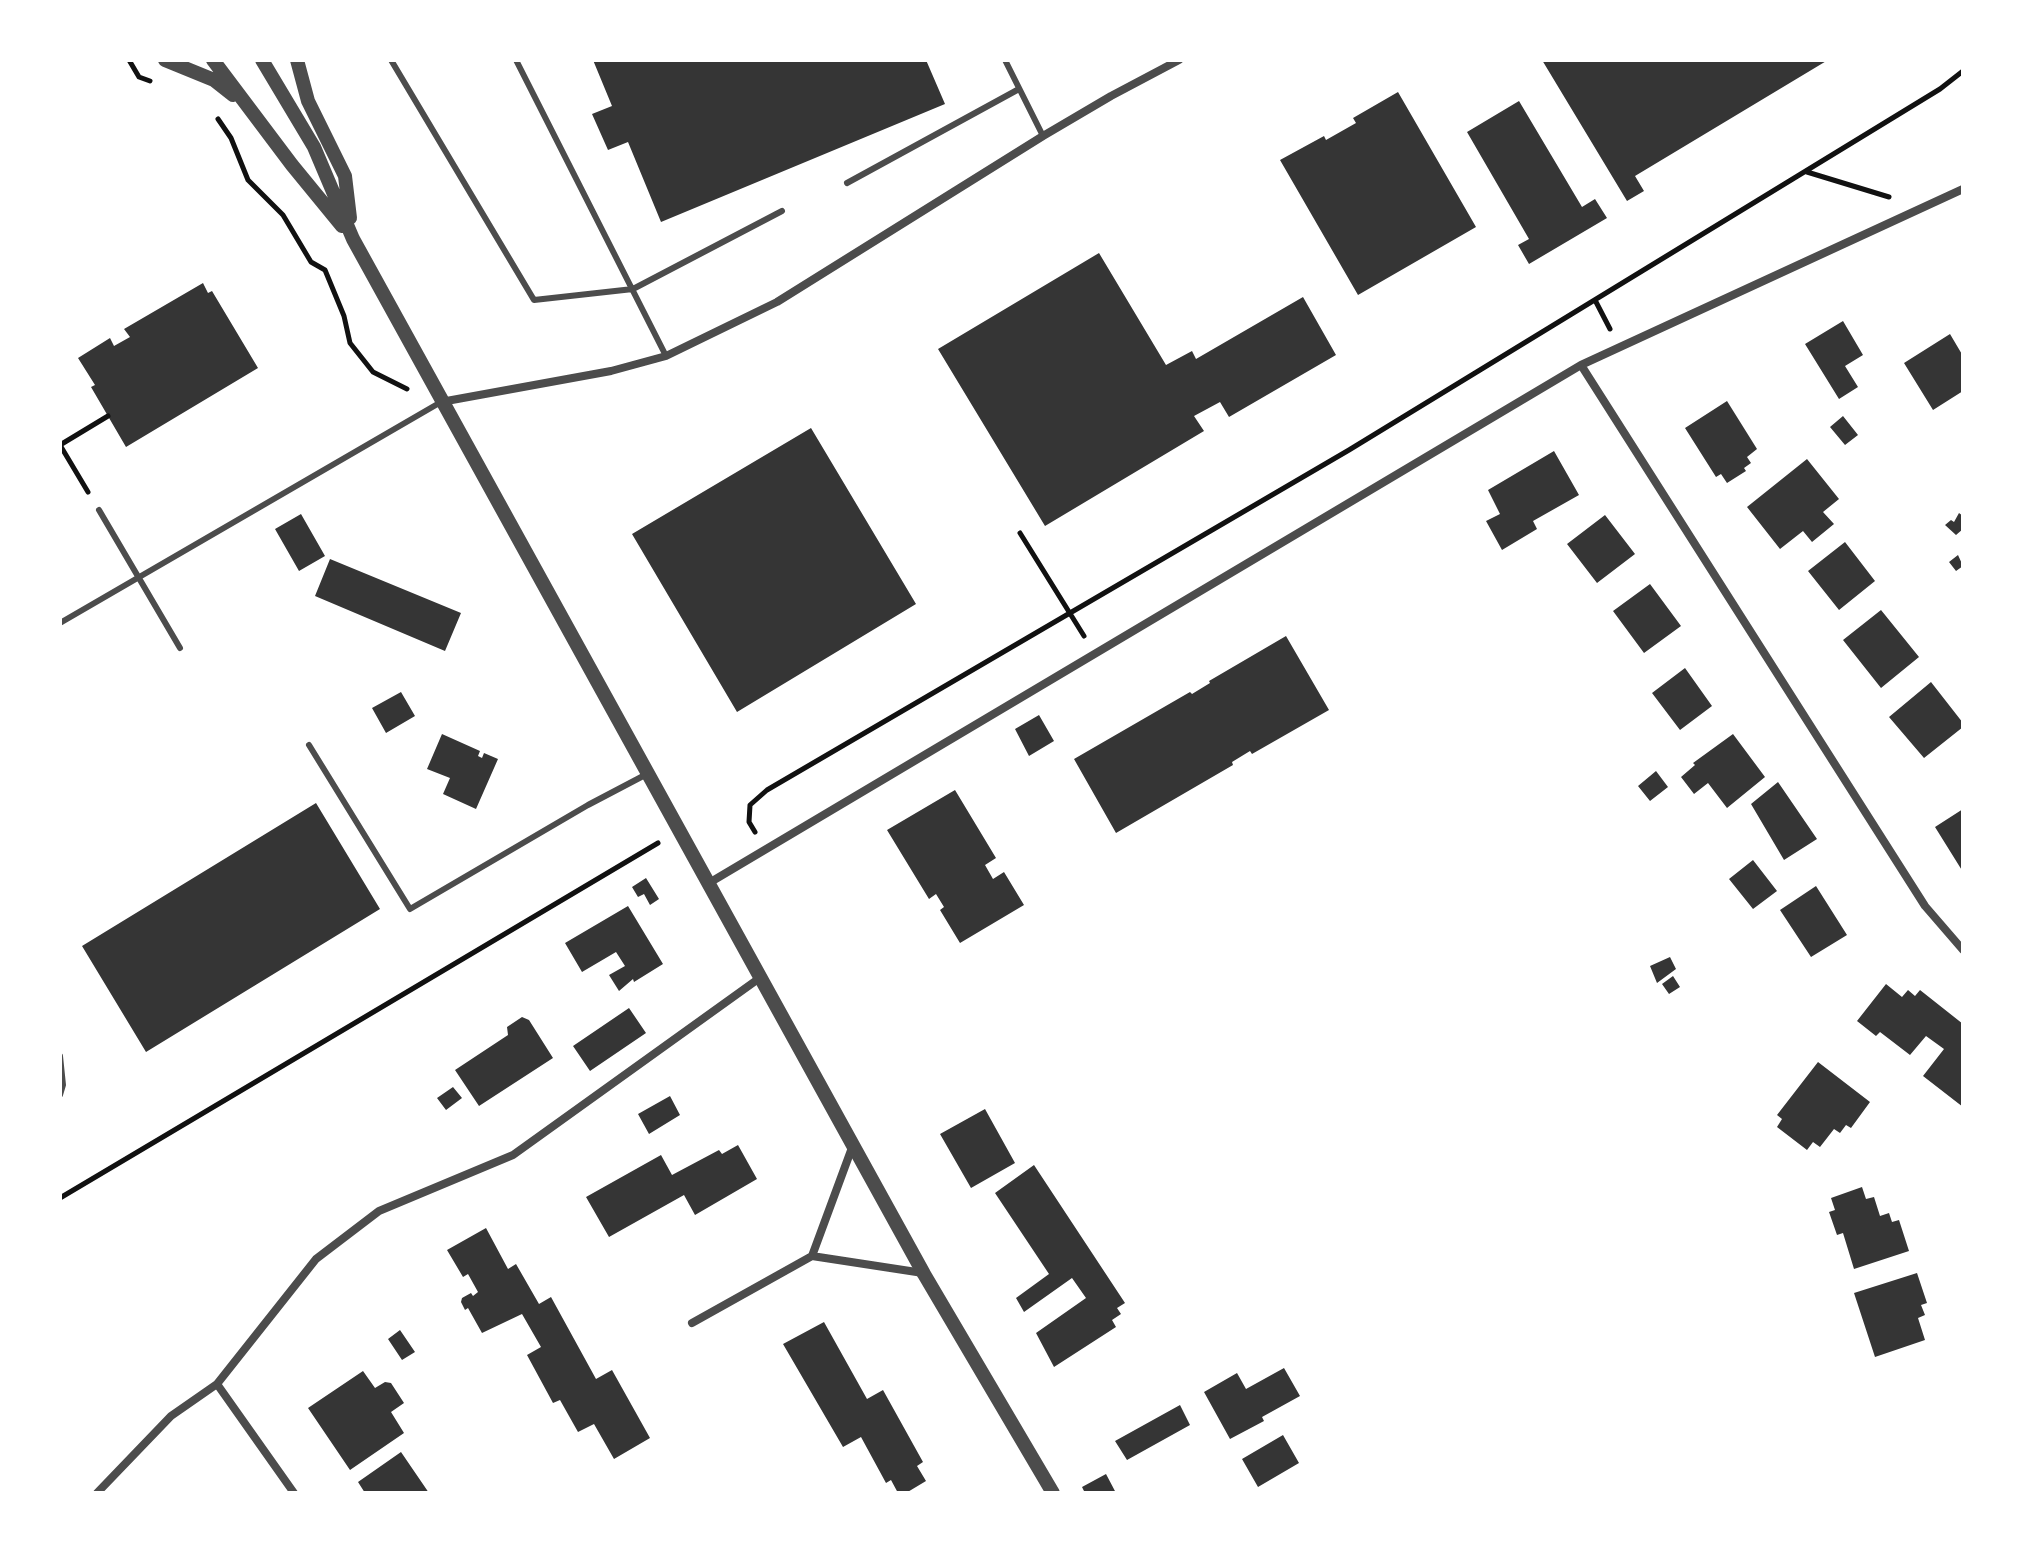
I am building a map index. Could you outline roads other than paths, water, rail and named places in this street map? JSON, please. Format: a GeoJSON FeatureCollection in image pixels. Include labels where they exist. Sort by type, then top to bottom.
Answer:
{"type":"FeatureCollection","features":[{"type":"Feature","properties":{"kind":"street"},"geometry":{"type":"LineString","coordinates":[[165,60],[214,80],[250,107]]}},
{"type":"Feature","properties":{"kind":"street"},"geometry":{"type":"LineString","coordinates":[[213,60],[292,165],[353,239]]}},
{"type":"Feature","properties":{"kind":"street"},"geometry":{"type":"LineString","coordinates":[[262,60],[314,147],[353,239],[441,402],[924,1274],[1053,1493]]}},
{"type":"Feature","properties":{"kind":"street"},"geometry":{"type":"LineString","coordinates":[[297,60],[308,101],[345,176],[353,239]]}},
{"type":"Feature","properties":{"kind":"street"},"geometry":{"type":"LineString","coordinates":[[441,402],[611,371],[666,356],[777,302],[1043,136],[1179,60]]}},
{"type":"Feature","properties":{"kind":"street"},"geometry":{"type":"LineString","coordinates":[[709,883],[1581,365],[1963,189]]}},
{"type":"Feature","properties":{"kind":"street"},"geometry":{"type":"LineString","coordinates":[[1581,365],[1925,906],[1963,950]]}},
{"type":"Feature","properties":{"kind":"street"},"geometry":{"type":"LineString","coordinates":[[97,1493],[171,1416],[217,1384],[316,1259],[379,1211],[513,1155],[762,977]]}},
{"type":"Feature","properties":{"kind":"street"},"geometry":{"type":"LineString","coordinates":[[812,1256],[854,1145]]}},
{"type":"Feature","properties":{"kind":"street"},"geometry":{"type":"LineString","coordinates":[[692,1323],[812,1256],[924,1274]]}},
{"type":"Feature","properties":{"kind":"street"},"geometry":{"type":"LineString","coordinates":[[217,1384],[294,1493]]}},
{"type":"Feature","properties":{"kind":"lane"},"geometry":{"type":"LineString","coordinates":[[391,60],[534,300],[633,289],[782,211]]}},
{"type":"Feature","properties":{"kind":"lane"},"geometry":{"type":"LineString","coordinates":[[516,60],[666,356]]}},
{"type":"Feature","properties":{"kind":"lane"},"geometry":{"type":"LineString","coordinates":[[1005,60],[1043,136]]}},
{"type":"Feature","properties":{"kind":"lane"},"geometry":{"type":"LineString","coordinates":[[847,183],[1019,89]]}},
{"type":"Feature","properties":{"kind":"lane"},"geometry":{"type":"LineString","coordinates":[[60,623],[441,402]]}},
{"type":"Feature","properties":{"kind":"lane"},"geometry":{"type":"LineString","coordinates":[[99,510],[180,648]]}},
{"type":"Feature","properties":{"kind":"lane"},"geometry":{"type":"LineString","coordinates":[[309,745],[410,909],[647,774]]}},
{"type":"Feature","properties":{"kind":"lane"},"geometry":{"type":"LineString","coordinates":[[60,1056],[63,1085],[60,1095]]}}]}
